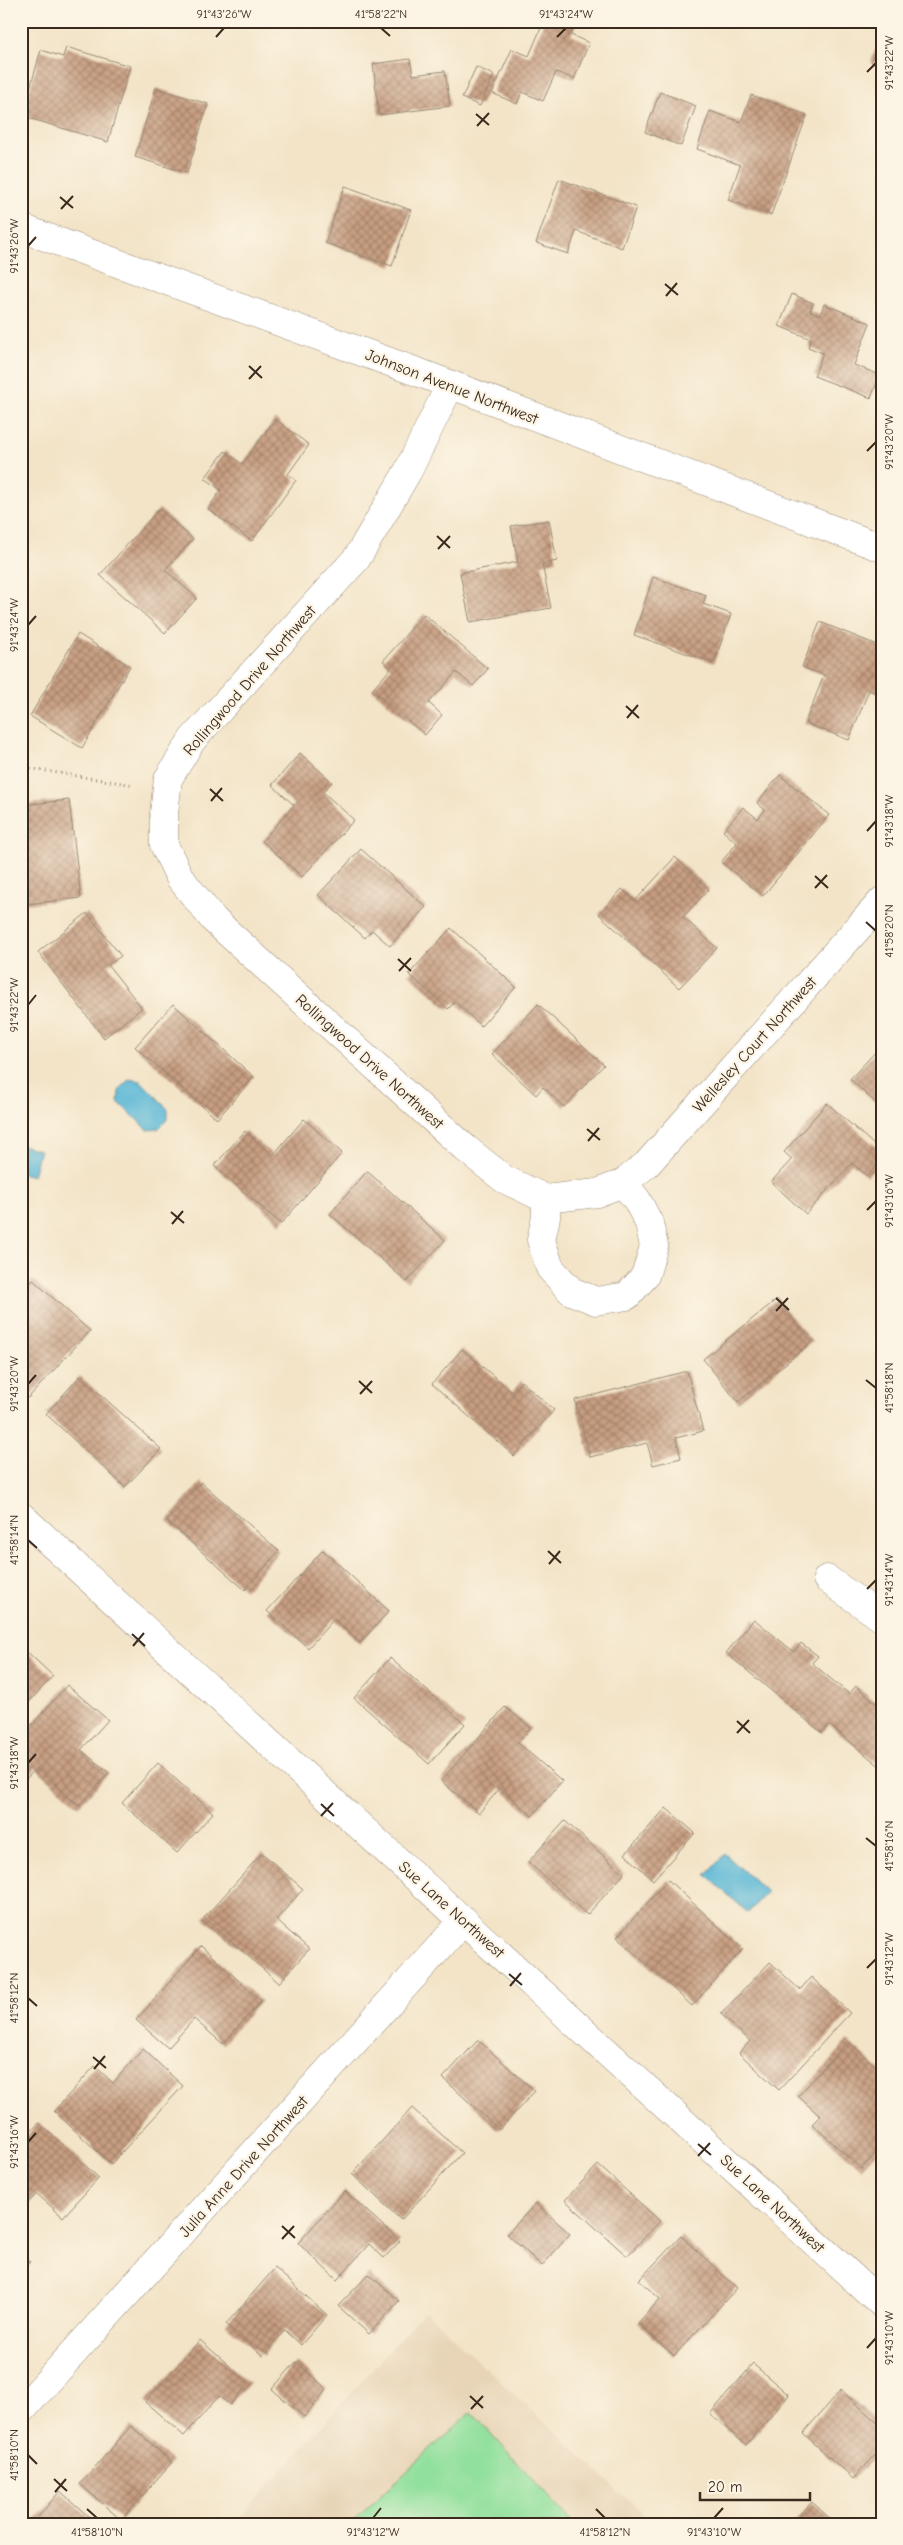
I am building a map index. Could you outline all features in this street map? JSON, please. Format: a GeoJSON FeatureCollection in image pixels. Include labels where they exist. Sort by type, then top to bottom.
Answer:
{"type":"FeatureCollection","features":[{"type":"Feature","properties":{"kind":"street","name":"Johnson Avenue Northwest"},"geometry":{"type":"LineString","coordinates":[[21,228],[450,385],[882,548]]}},
{"type":"Feature","properties":{"kind":"street","name":"Rollingwood Drive Northwest"},"geometry":{"type":"LineString","coordinates":[[450,385],[408,471],[357,558],[192,740],[168,779],[164,845],[180,878],[214,920],[465,1148],[504,1179],[546,1199]]}},
{"type":"Feature","properties":{"kind":"street","name":"Wellesley Court Northwest"},"geometry":{"type":"LineString","coordinates":[[546,1199],[597,1193],[623,1183],[647,1164],[882,901]]}},
{"type":"Feature","properties":{"kind":"street"},"geometry":{"type":"LineString","coordinates":[[546,1199],[546,1217],[541,1240],[550,1268],[571,1291],[596,1301],[627,1296],[645,1276],[654,1246],[649,1223],[638,1200],[623,1183]]}},
{"type":"Feature","properties":{"kind":"street","name":"Sue Lane Northwest"},"geometry":{"type":"LineString","coordinates":[[21,1516],[882,2304]]}},
{"type":"Feature","properties":{"kind":"street"},"geometry":{"type":"LineString","coordinates":[[827,1579],[882,1618]]}},
{"type":"Feature","properties":{"kind":"street","name":"Julia Anne Drive Northwest"},"geometry":{"type":"LineString","coordinates":[[21,2411],[464,1920]]}},
{"type":"Feature","properties":{"kind":"path"},"geometry":{"type":"LineString","coordinates":[[21,767],[122,782],[166,793]]}},
{"type":"Feature","properties":{"kind":"shaded area"},"geometry":{"type":"Polygon","coordinates":[[[425,2311],[654,2524],[234,2524],[425,2311]]]}},
{"type":"Feature","properties":{"kind":"green space"},"geometry":{"type":"Polygon","coordinates":[[[471,2412],[574,2524],[350,2524],[471,2412]]]}},
{"type":"Feature","properties":{"kind":"water"},"geometry":{"type":"Polygon","coordinates":[[[129,1079],[141,1081],[168,1109],[168,1119],[158,1129],[148,1130],[118,1102],[119,1091],[129,1079]]]}},
{"type":"Feature","properties":{"kind":"water"},"geometry":{"type":"Polygon","coordinates":[[[21,1145],[40,1150],[33,1176],[21,1173],[21,1145]]]}},
{"type":"Feature","properties":{"kind":"water"},"geometry":{"type":"Polygon","coordinates":[[[725,1854],[767,1892],[748,1913],[706,1875],[725,1854]]]}},
{"type":"Feature","properties":{"kind":"building"},"geometry":{"type":"Polygon","coordinates":[[[544,21],[577,21],[571,35],[589,43],[574,79],[556,72],[543,101],[522,92],[517,104],[492,93],[512,49],[529,56],[544,21]]]}},
{"type":"Feature","properties":{"kind":"building"},"geometry":{"type":"Polygon","coordinates":[[[882,33],[882,66],[871,62],[882,33]]]}},
{"type":"Feature","properties":{"kind":"building"},"geometry":{"type":"Polygon","coordinates":[[[66,47],[130,66],[108,142],[22,116],[41,50],[63,57],[66,47]]]}},
{"type":"Feature","properties":{"kind":"building"},"geometry":{"type":"Polygon","coordinates":[[[410,59],[413,75],[445,71],[450,106],[379,115],[373,64],[410,59]]]}},
{"type":"Feature","properties":{"kind":"building"},"geometry":{"type":"Polygon","coordinates":[[[476,67],[494,75],[480,106],[462,98],[476,67]]]}},
{"type":"Feature","properties":{"kind":"building"},"geometry":{"type":"Polygon","coordinates":[[[156,88],[208,104],[187,173],[135,157],[156,88]]]}},
{"type":"Feature","properties":{"kind":"building"},"geometry":{"type":"Polygon","coordinates":[[[660,92],[696,106],[681,146],[645,132],[660,92]]]}},
{"type":"Feature","properties":{"kind":"building"},"geometry":{"type":"Polygon","coordinates":[[[751,95],[807,115],[771,215],[728,200],[740,165],[697,149],[710,111],[741,122],[751,95]]]}},
{"type":"Feature","properties":{"kind":"building"},"geometry":{"type":"Polygon","coordinates":[[[559,179],[636,207],[622,248],[576,231],[568,254],[536,243],[559,179]]]}},
{"type":"Feature","properties":{"kind":"building"},"geometry":{"type":"Polygon","coordinates":[[[345,186],[411,210],[392,266],[325,243],[345,186]]]}},
{"type":"Feature","properties":{"kind":"building"},"geometry":{"type":"Polygon","coordinates":[[[792,294],[813,303],[810,311],[820,315],[824,304],[870,323],[854,365],[880,375],[871,398],[814,376],[823,353],[808,347],[811,339],[779,326],[792,294]]]}},
{"type":"Feature","properties":{"kind":"building"},"geometry":{"type":"Polygon","coordinates":[[[275,419],[309,445],[288,474],[296,480],[252,541],[208,509],[221,490],[205,478],[225,451],[242,464],[275,419]]]}},
{"type":"Feature","properties":{"kind":"building"},"geometry":{"type":"Polygon","coordinates":[[[159,509],[193,539],[165,570],[197,598],[165,633],[100,575],[159,509]]]}},
{"type":"Feature","properties":{"kind":"building"},"geometry":{"type":"Polygon","coordinates":[[[549,520],[557,561],[542,564],[551,608],[470,622],[460,573],[518,562],[511,526],[549,520]]]}},
{"type":"Feature","properties":{"kind":"building"},"geometry":{"type":"Polygon","coordinates":[[[653,577],[706,595],[703,604],[731,614],[714,663],[634,635],[653,577]]]}},
{"type":"Feature","properties":{"kind":"building"},"geometry":{"type":"Polygon","coordinates":[[[424,614],[488,669],[473,686],[456,672],[429,703],[442,715],[425,735],[372,690],[391,668],[383,661],[424,614]]]}},
{"type":"Feature","properties":{"kind":"building"},"geometry":{"type":"Polygon","coordinates":[[[820,622],[882,647],[882,695],[869,690],[849,740],[805,723],[824,675],[802,667],[820,622]]]}},
{"type":"Feature","properties":{"kind":"building"},"geometry":{"type":"Polygon","coordinates":[[[78,634],[130,666],[82,748],[30,716],[78,634]]]}},
{"type":"Feature","properties":{"kind":"building"},"geometry":{"type":"Polygon","coordinates":[[[300,753],[332,782],[323,792],[354,820],[302,877],[262,841],[294,805],[272,785],[300,753]]]}},
{"type":"Feature","properties":{"kind":"building"},"geometry":{"type":"Polygon","coordinates":[[[780,775],[829,815],[763,896],[721,862],[737,843],[723,831],[743,807],[758,819],[765,810],[757,803],[780,775]]]}},
{"type":"Feature","properties":{"kind":"building"},"geometry":{"type":"Polygon","coordinates":[[[69,800],[81,898],[26,904],[21,864],[21,805],[69,800]]]}},
{"type":"Feature","properties":{"kind":"building"},"geometry":{"type":"Polygon","coordinates":[[[361,849],[426,907],[390,946],[372,930],[365,938],[318,895],[361,849]]]}},
{"type":"Feature","properties":{"kind":"building"},"geometry":{"type":"Polygon","coordinates":[[[675,857],[709,889],[683,917],[717,948],[679,988],[599,914],[622,889],[635,901],[675,857]]]}},
{"type":"Feature","properties":{"kind":"building"},"geometry":{"type":"Polygon","coordinates":[[[87,913],[121,956],[108,965],[142,1008],[104,1038],[38,952],[87,913]]]}},
{"type":"Feature","properties":{"kind":"building"},"geometry":{"type":"Polygon","coordinates":[[[451,928],[516,987],[481,1026],[455,1002],[448,1009],[409,974],[451,928]]]}},
{"type":"Feature","properties":{"kind":"building"},"geometry":{"type":"Polygon","coordinates":[[[173,1004],[254,1077],[217,1119],[135,1047],[173,1004]]]}},
{"type":"Feature","properties":{"kind":"building"},"geometry":{"type":"Polygon","coordinates":[[[538,1004],[604,1065],[564,1107],[543,1087],[536,1095],[492,1054],[538,1004]]]}},
{"type":"Feature","properties":{"kind":"building"},"geometry":{"type":"Polygon","coordinates":[[[882,1045],[882,1109],[850,1079],[882,1045]]]}},
{"type":"Feature","properties":{"kind":"building"},"geometry":{"type":"Polygon","coordinates":[[[827,1103],[882,1152],[882,1160],[867,1176],[852,1163],[806,1214],[771,1182],[792,1159],[784,1152],[827,1103]]]}},
{"type":"Feature","properties":{"kind":"building"},"geometry":{"type":"Polygon","coordinates":[[[304,1119],[342,1153],[281,1224],[214,1166],[245,1131],[273,1155],[304,1119]]]}},
{"type":"Feature","properties":{"kind":"building"},"geometry":{"type":"Polygon","coordinates":[[[367,1171],[445,1240],[407,1282],[330,1214],[367,1171]]]}},
{"type":"Feature","properties":{"kind":"building"},"geometry":{"type":"Polygon","coordinates":[[[33,1280],[90,1331],[28,1398],[21,1392],[21,1347],[25,1343],[21,1339],[21,1293],[33,1280]]]}},
{"type":"Feature","properties":{"kind":"building"},"geometry":{"type":"Polygon","coordinates":[[[777,1299],[812,1342],[738,1402],[703,1359],[777,1299]]]}},
{"type":"Feature","properties":{"kind":"building"},"geometry":{"type":"Polygon","coordinates":[[[462,1349],[512,1392],[521,1381],[554,1410],[514,1456],[432,1384],[462,1349]]]}},
{"type":"Feature","properties":{"kind":"building"},"geometry":{"type":"Polygon","coordinates":[[[687,1371],[703,1431],[676,1438],[681,1458],[653,1465],[647,1443],[590,1457],[575,1400],[687,1371]]]}},
{"type":"Feature","properties":{"kind":"building"},"geometry":{"type":"Polygon","coordinates":[[[80,1376],[161,1449],[125,1487],[46,1414],[80,1376]]]}},
{"type":"Feature","properties":{"kind":"building"},"geometry":{"type":"Polygon","coordinates":[[[201,1482],[279,1551],[245,1590],[167,1521],[201,1482]]]}},
{"type":"Feature","properties":{"kind":"building"},"geometry":{"type":"Polygon","coordinates":[[[323,1550],[389,1611],[360,1643],[334,1619],[308,1648],[267,1611],[323,1550]]]}},
{"type":"Feature","properties":{"kind":"building"},"geometry":{"type":"Polygon","coordinates":[[[754,1619],[794,1652],[801,1643],[818,1656],[812,1663],[849,1694],[856,1686],[882,1708],[882,1768],[829,1725],[822,1733],[726,1653],[754,1619]]]}},
{"type":"Feature","properties":{"kind":"building"},"geometry":{"type":"Polygon","coordinates":[[[23,1648],[53,1676],[21,1711],[21,1650],[23,1648]]]}},
{"type":"Feature","properties":{"kind":"building"},"geometry":{"type":"Polygon","coordinates":[[[390,1658],[465,1724],[429,1764],[354,1698],[390,1658]]]}},
{"type":"Feature","properties":{"kind":"building"},"geometry":{"type":"Polygon","coordinates":[[[67,1685],[108,1720],[81,1750],[109,1773],[79,1806],[36,1768],[26,1779],[21,1776],[21,1737],[67,1685]]]}},
{"type":"Feature","properties":{"kind":"building"},"geometry":{"type":"Polygon","coordinates":[[[505,1707],[531,1728],[518,1743],[562,1781],[532,1816],[500,1788],[479,1813],[441,1781],[505,1707]]]}},
{"type":"Feature","properties":{"kind":"building"},"geometry":{"type":"Polygon","coordinates":[[[158,1763],[213,1813],[177,1853],[122,1803],[158,1763]]]}},
{"type":"Feature","properties":{"kind":"building"},"geometry":{"type":"Polygon","coordinates":[[[666,1808],[695,1833],[653,1880],[625,1854],[666,1808]]]}},
{"type":"Feature","properties":{"kind":"building"},"geometry":{"type":"Polygon","coordinates":[[[565,1821],[624,1874],[587,1915],[528,1862],[565,1821]]]}},
{"type":"Feature","properties":{"kind":"building"},"geometry":{"type":"Polygon","coordinates":[[[262,1853],[303,1889],[276,1920],[309,1949],[279,1983],[204,1918],[262,1853]]]}},
{"type":"Feature","properties":{"kind":"building"},"geometry":{"type":"Polygon","coordinates":[[[668,1880],[743,1949],[692,2006],[617,1937],[668,1880]]]}},
{"type":"Feature","properties":{"kind":"building"},"geometry":{"type":"Polygon","coordinates":[[[201,1946],[261,2001],[223,2044],[194,2019],[168,2048],[136,2020],[201,1946]]]}},
{"type":"Feature","properties":{"kind":"building"},"geometry":{"type":"Polygon","coordinates":[[[770,1962],[800,1990],[811,1977],[850,2013],[779,2090],[739,2053],[750,2041],[721,2014],[770,1962]]]}},
{"type":"Feature","properties":{"kind":"building"},"geometry":{"type":"Polygon","coordinates":[[[478,2040],[535,2091],[499,2130],[443,2078],[478,2040]]]}},
{"type":"Feature","properties":{"kind":"building"},"geometry":{"type":"Polygon","coordinates":[[[848,2041],[882,2072],[882,2147],[861,2169],[812,2124],[820,2116],[798,2096],[848,2041]]]}},
{"type":"Feature","properties":{"kind":"building"},"geometry":{"type":"Polygon","coordinates":[[[143,2049],[183,2086],[111,2164],[54,2111],[95,2066],[113,2083],[143,2049]]]}},
{"type":"Feature","properties":{"kind":"building"},"geometry":{"type":"Polygon","coordinates":[[[412,2108],[462,2153],[401,2220],[352,2174],[412,2108]]]}},
{"type":"Feature","properties":{"kind":"building"},"geometry":{"type":"Polygon","coordinates":[[[39,2123],[99,2178],[63,2217],[37,2194],[21,2210],[21,2142],[39,2123]]]}},
{"type":"Feature","properties":{"kind":"building"},"geometry":{"type":"Polygon","coordinates":[[[598,2165],[660,2221],[627,2256],[565,2200],[598,2165]]]}},
{"type":"Feature","properties":{"kind":"building"},"geometry":{"type":"Polygon","coordinates":[[[345,2191],[400,2241],[384,2258],[369,2244],[337,2280],[298,2243],[345,2191]]]}},
{"type":"Feature","properties":{"kind":"building"},"geometry":{"type":"Polygon","coordinates":[[[536,2203],[570,2234],[542,2266],[507,2234],[536,2203]]]}},
{"type":"Feature","properties":{"kind":"building"},"geometry":{"type":"Polygon","coordinates":[[[681,2236],[737,2288],[674,2356],[638,2323],[660,2299],[639,2280],[681,2236]]]}},
{"type":"Feature","properties":{"kind":"building"},"geometry":{"type":"Polygon","coordinates":[[[21,2254],[30,2262],[21,2271],[21,2254]]]}},
{"type":"Feature","properties":{"kind":"building"},"geometry":{"type":"Polygon","coordinates":[[[275,2268],[327,2315],[301,2345],[285,2330],[263,2356],[226,2324],[275,2268]]]}},
{"type":"Feature","properties":{"kind":"building"},"geometry":{"type":"Polygon","coordinates":[[[369,2274],[399,2301],[369,2334],[338,2306],[369,2274]]]}},
{"type":"Feature","properties":{"kind":"building"},"geometry":{"type":"Polygon","coordinates":[[[200,2340],[249,2383],[230,2405],[219,2396],[184,2436],[145,2402],[200,2340]]]}},
{"type":"Feature","properties":{"kind":"building"},"geometry":{"type":"Polygon","coordinates":[[[296,2362],[327,2389],[304,2417],[272,2389],[296,2362]]]}},
{"type":"Feature","properties":{"kind":"building"},"geometry":{"type":"Polygon","coordinates":[[[753,2364],[789,2395],[746,2445],[710,2414],[753,2364]]]}},
{"type":"Feature","properties":{"kind":"building"},"geometry":{"type":"Polygon","coordinates":[[[841,2390],[882,2427],[882,2448],[853,2479],[803,2433],[841,2390]]]}},
{"type":"Feature","properties":{"kind":"building"},"geometry":{"type":"Polygon","coordinates":[[[131,2426],[172,2462],[121,2520],[80,2484],[131,2426]]]}},
{"type":"Feature","properties":{"kind":"building"},"geometry":{"type":"Polygon","coordinates":[[[60,2491],[97,2524],[32,2524],[60,2491]]]}},
{"type":"Feature","properties":{"kind":"building"},"geometry":{"type":"Polygon","coordinates":[[[812,2502],[836,2524],[792,2524],[812,2502]]]}}]}
